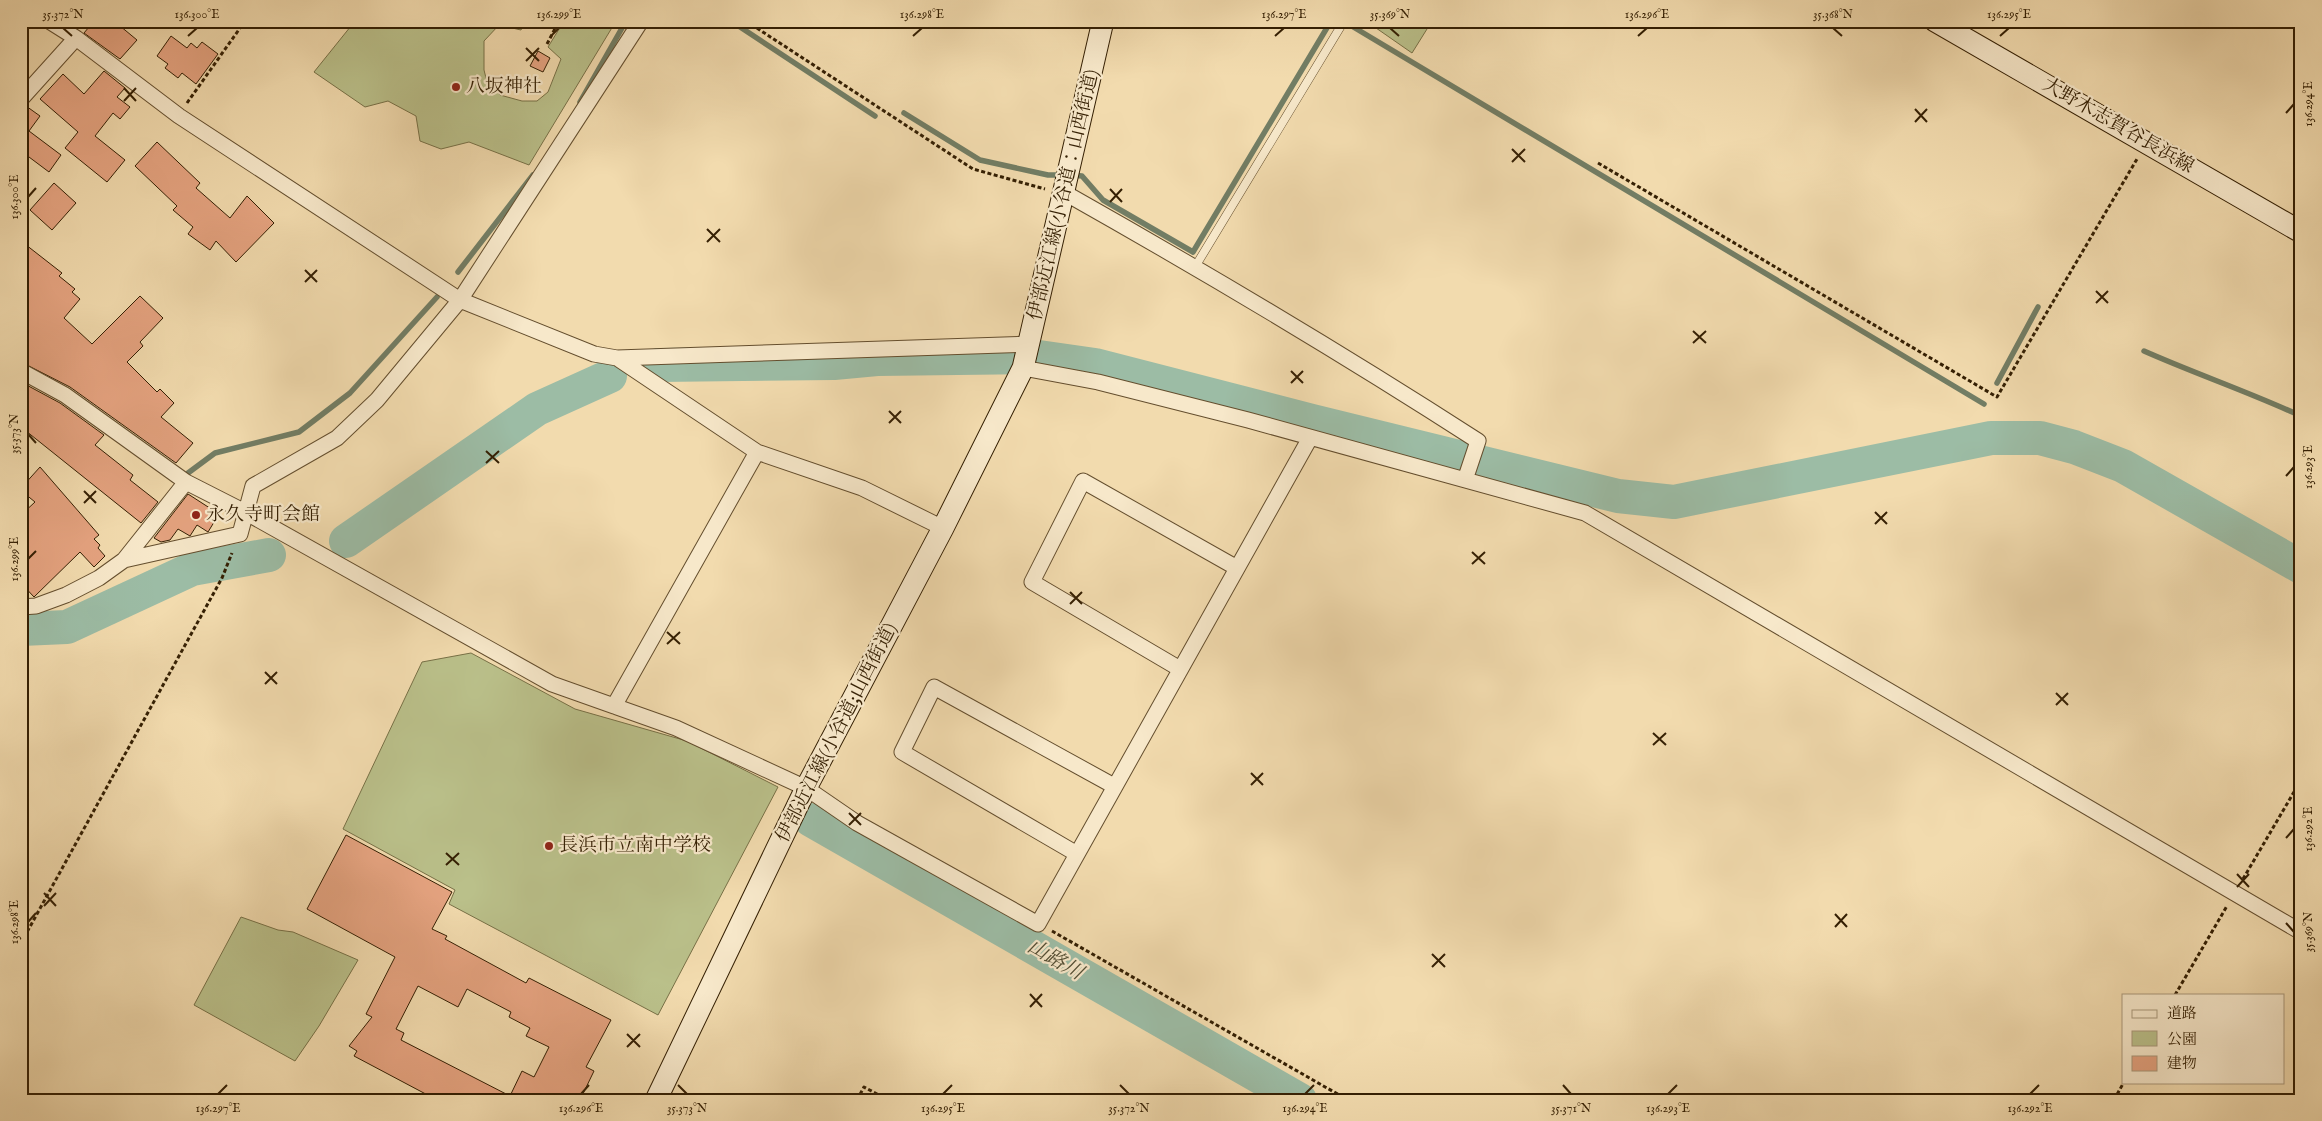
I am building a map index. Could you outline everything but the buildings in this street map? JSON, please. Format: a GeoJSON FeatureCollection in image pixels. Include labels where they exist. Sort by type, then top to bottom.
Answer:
{"type":"FeatureCollection","features":[{"type":"Feature","properties":{"kind":"main road","name":"伊部近江線(小谷道：山西街道)"},"geometry":{"type":"LineString","coordinates":[[1027,353],[1103,21]]}},
{"type":"Feature","properties":{"kind":"main road","name":"大野木志賀谷長浜線"},"geometry":{"type":"LineString","coordinates":[[1935,21],[2301,232]]}},
{"type":"Feature","properties":{"kind":"main road","name":"伊部近江線(小谷道;山西街道)"},"geometry":{"type":"LineString","coordinates":[[656,1100],[806,788],[943,528],[1027,353]]}},
{"type":"Feature","properties":{"kind":"street"},"geometry":{"type":"LineString","coordinates":[[49,21],[76,38],[177,115],[460,300],[594,354],[617,358],[1027,353],[1098,382],[1248,420],[1585,513],[2301,932]]}},
{"type":"Feature","properties":{"kind":"street"},"geometry":{"type":"LineString","coordinates":[[124,560],[240,534],[253,486],[337,438],[377,400],[460,300],[640,21]]}},
{"type":"Feature","properties":{"kind":"street"},"geometry":{"type":"LineString","coordinates":[[21,99],[76,38]]}},
{"type":"Feature","properties":{"kind":"street"},"geometry":{"type":"LineString","coordinates":[[1065,193],[1195,267],[1368,370],[1478,440],[1464,480]]}},
{"type":"Feature","properties":{"kind":"street"},"geometry":{"type":"LineString","coordinates":[[617,358],[757,452],[862,488],[943,528]]}},
{"type":"Feature","properties":{"kind":"street"},"geometry":{"type":"LineString","coordinates":[[21,371],[65,395],[186,482],[245,512],[552,684],[676,728],[806,788],[858,823],[1038,924],[1310,438]]}},
{"type":"Feature","properties":{"kind":"street"},"geometry":{"type":"LineString","coordinates":[[614,706],[757,452]]}},
{"type":"Feature","properties":{"kind":"street"},"geometry":{"type":"LineString","coordinates":[[1180,669],[1032,582],[1083,481],[1237,568]]}},
{"type":"Feature","properties":{"kind":"street"},"geometry":{"type":"LineString","coordinates":[[21,607],[36,606],[66,595],[99,578],[124,560],[186,482]]}},
{"type":"Feature","properties":{"kind":"street"},"geometry":{"type":"LineString","coordinates":[[1077,854],[902,752],[934,687],[1114,786]]}},
{"type":"Feature","properties":{"kind":"lane"},"geometry":{"type":"LineString","coordinates":[[1195,267],[1344,21]]}},
{"type":"Feature","properties":{"kind":"path"},"geometry":{"type":"LineString","coordinates":[[177,115],[245,21]]}},
{"type":"Feature","properties":{"kind":"path"},"geometry":{"type":"LineString","coordinates":[[547,44],[559,21]]}},
{"type":"Feature","properties":{"kind":"path"},"geometry":{"type":"LineString","coordinates":[[746,21],[973,169],[1065,193]]}},
{"type":"Feature","properties":{"kind":"path"},"geometry":{"type":"LineString","coordinates":[[1598,163],[1997,397],[2146,143]]}},
{"type":"Feature","properties":{"kind":"path"},"geometry":{"type":"LineString","coordinates":[[21,944],[222,578],[240,534]]}},
{"type":"Feature","properties":{"kind":"path"},"geometry":{"type":"LineString","coordinates":[[1038,924],[1348,1100]]}},
{"type":"Feature","properties":{"kind":"path"},"geometry":{"type":"LineString","coordinates":[[2114,1100],[2123,1084]]}},
{"type":"Feature","properties":{"kind":"path"},"geometry":{"type":"LineString","coordinates":[[857,1100],[864,1087],[888,1100]]}},
{"type":"Feature","properties":{"kind":"green space","name":"八坂神社"},"geometry":{"type":"Polygon","coordinates":[[[355,21],[525,21],[521,30],[499,25],[484,41],[484,70],[486,78],[500,95],[522,101],[537,101],[548,92],[561,59],[548,47],[564,21],[616,21],[529,165],[469,142],[441,149],[420,141],[416,116],[388,101],[365,107],[314,72],[355,21]]]}},
{"type":"Feature","properties":{"kind":"green space"},"geometry":{"type":"Polygon","coordinates":[[[1366,21],[1432,21],[1412,53],[1366,21]]]}},
{"type":"Feature","properties":{"kind":"green space"},"geometry":{"type":"Polygon","coordinates":[[[471,653],[575,709],[687,741],[778,787],[658,1015],[449,904],[455,890],[343,829],[422,662],[471,653]]]}},
{"type":"Feature","properties":{"kind":"green space"},"geometry":{"type":"Polygon","coordinates":[[[241,917],[278,930],[293,932],[358,960],[319,1026],[295,1061],[194,1005],[241,917]]]}},
{"type":"Feature","properties":{"kind":"waterway"},"geometry":{"type":"LineString","coordinates":[[580,102],[626,21]]}},
{"type":"Feature","properties":{"kind":"waterway"},"geometry":{"type":"LineString","coordinates":[[731,21],[875,116]]}},
{"type":"Feature","properties":{"kind":"waterway"},"geometry":{"type":"LineString","coordinates":[[1071,175],[1082,176],[1103,200],[1193,252],[1331,21]]}},
{"type":"Feature","properties":{"kind":"waterway"},"geometry":{"type":"LineString","coordinates":[[1350,25],[1984,404]]}},
{"type":"Feature","properties":{"kind":"waterway"},"geometry":{"type":"LineString","coordinates":[[904,113],[980,160],[1048,175],[1062,175]]}},
{"type":"Feature","properties":{"kind":"waterway"},"geometry":{"type":"LineString","coordinates":[[458,272],[533,175]]}},
{"type":"Feature","properties":{"kind":"waterway"},"geometry":{"type":"LineString","coordinates":[[188,473],[215,453],[299,432],[350,393],[437,297]]}},
{"type":"Feature","properties":{"kind":"waterway"},"geometry":{"type":"LineString","coordinates":[[1997,383],[2038,307]]}},
{"type":"Feature","properties":{"kind":"waterway"},"geometry":{"type":"LineString","coordinates":[[2144,351],[2301,416]]}},
{"type":"Feature","properties":{"kind":"waterway"},"geometry":{"type":"LineString","coordinates":[[659,365],[834,363],[877,359],[1039,357],[1095,365],[1312,421],[1618,496],[1674,502],[1991,438],[2040,438],[2074,447],[2123,466],[2301,567]]}},
{"type":"Feature","properties":{"kind":"waterway"},"geometry":{"type":"LineString","coordinates":[[346,541],[537,409],[610,376]]}},
{"type":"Feature","properties":{"kind":"waterway"},"geometry":{"type":"LineString","coordinates":[[21,629],[67,627],[192,569],[269,555]]}},
{"type":"Feature","properties":{"kind":"waterway","name":"山路川"},"geometry":{"type":"LineString","coordinates":[[811,820],[1300,1100]]}},
{"type":"Feature","properties":{"kind":"place","name":"八坂神社"},"geometry":{"type":"Point","coordinates":[456,87]}},
{"type":"Feature","properties":{"kind":"place","name":"永久寺町会館"},"geometry":{"type":"Point","coordinates":[196,515]}},
{"type":"Feature","properties":{"kind":"place","name":"長浜市立南中学校"},"geometry":{"type":"Point","coordinates":[549,846]}}]}
